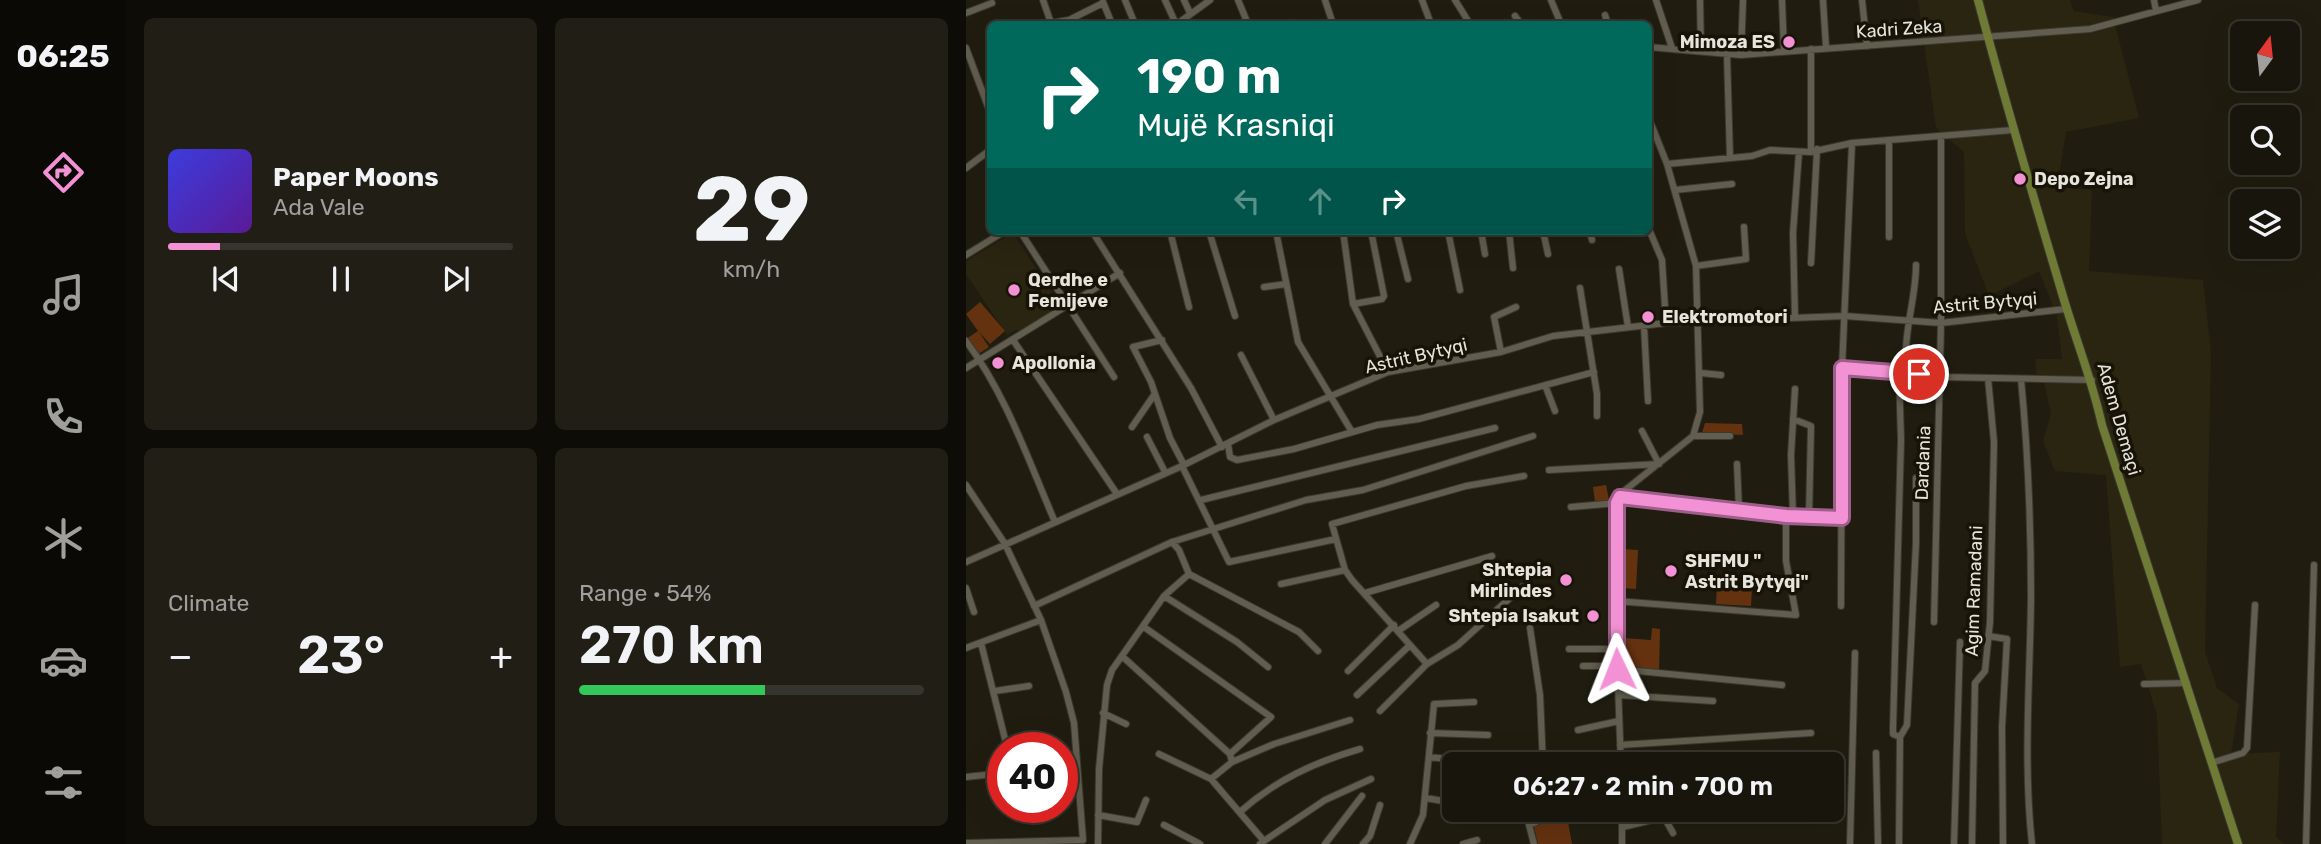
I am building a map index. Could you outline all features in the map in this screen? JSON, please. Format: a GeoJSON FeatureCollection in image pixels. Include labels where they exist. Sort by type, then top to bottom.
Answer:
{"type":"FeatureCollection","features":[{"type":"Feature","properties":{"kind":"main road","name":"Adem Demaçi"},"geometry":{"type":"LineString","coordinates":[[1979,0],[2013,130],[2066,309],[2092,380],[2102,425],[2238,844]]}},
{"type":"Feature","properties":{"kind":"street"},"geometry":{"type":"LineString","coordinates":[[1042,0],[1049,21]]}},
{"type":"Feature","properties":{"kind":"street"},"geometry":{"type":"LineString","coordinates":[[1125,0],[1134,21]]}},
{"type":"Feature","properties":{"kind":"street"},"geometry":{"type":"LineString","coordinates":[[1165,0],[1176,21]]}},
{"type":"Feature","properties":{"kind":"street"},"geometry":{"type":"LineString","coordinates":[[1184,0],[1190,12]]}},
{"type":"Feature","properties":{"kind":"street"},"geometry":{"type":"LineString","coordinates":[[1180,21],[1210,0]]}},
{"type":"Feature","properties":{"kind":"street"},"geometry":{"type":"LineString","coordinates":[[1238,0],[1247,21]]}},
{"type":"Feature","properties":{"kind":"street"},"geometry":{"type":"LineString","coordinates":[[1325,0],[1332,21]]}},
{"type":"Feature","properties":{"kind":"street"},"geometry":{"type":"LineString","coordinates":[[1422,0],[1430,21]]}},
{"type":"Feature","properties":{"kind":"street"},"geometry":{"type":"LineString","coordinates":[[1455,0],[1467,21]]}},
{"type":"Feature","properties":{"kind":"street"},"geometry":{"type":"LineString","coordinates":[[1551,0],[1560,21]]}},
{"type":"Feature","properties":{"kind":"street"},"geometry":{"type":"LineString","coordinates":[[1656,0],[1672,48]]}},
{"type":"Feature","properties":{"kind":"street"},"geometry":{"type":"LineString","coordinates":[[1700,0],[1701,51]]}},
{"type":"Feature","properties":{"kind":"street"},"geometry":{"type":"LineString","coordinates":[[1741,55],[1743,0]]}},
{"type":"Feature","properties":{"kind":"street"},"geometry":{"type":"LineString","coordinates":[[1782,0],[1784,51]]}},
{"type":"Feature","properties":{"kind":"street"},"geometry":{"type":"LineString","coordinates":[[1823,0],[1826,47]]}},
{"type":"Feature","properties":{"kind":"street"},"geometry":{"type":"LineString","coordinates":[[1862,0],[1867,46]]}},
{"type":"Feature","properties":{"kind":"street"},"geometry":{"type":"LineString","coordinates":[[2154,0],[2156,11]]}},
{"type":"Feature","properties":{"kind":"street","name":"Kadri Zeka"},"geometry":{"type":"LineString","coordinates":[[1652,47],[1741,55],[2091,29],[2198,0]]}},
{"type":"Feature","properties":{"kind":"street"},"geometry":{"type":"LineString","coordinates":[[1072,21],[1102,1],[1111,21]]}},
{"type":"Feature","properties":{"kind":"street"},"geometry":{"type":"LineString","coordinates":[[966,13],[992,3]]}},
{"type":"Feature","properties":{"kind":"street"},"geometry":{"type":"LineString","coordinates":[[1605,15],[1607,21]]}},
{"type":"Feature","properties":{"kind":"street"},"geometry":{"type":"LineString","coordinates":[[1515,16],[1519,21]]}},
{"type":"Feature","properties":{"kind":"street"},"geometry":{"type":"LineString","coordinates":[[966,48],[987,104]]}},
{"type":"Feature","properties":{"kind":"street"},"geometry":{"type":"LineString","coordinates":[[1811,49],[1814,150],[1811,263]]}},
{"type":"Feature","properties":{"kind":"street"},"geometry":{"type":"LineString","coordinates":[[1727,55],[1730,158]]}},
{"type":"Feature","properties":{"kind":"street"},"geometry":{"type":"LineString","coordinates":[[1620,752],[1616,649],[1618,500],[1693,436],[1700,412],[1696,266],[1667,164],[1652,126]]}},
{"type":"Feature","properties":{"kind":"street"},"geometry":{"type":"LineString","coordinates":[[1667,164],[1730,158],[1770,150],[1799,152],[1852,143],[1941,138],[2013,130]]}},
{"type":"Feature","properties":{"kind":"street","name":"Dardania"},"geometry":{"type":"LineString","coordinates":[[1934,622],[1941,323],[1941,138]]}},
{"type":"Feature","properties":{"kind":"street"},"geometry":{"type":"LineString","coordinates":[[1889,142],[1889,237]]}},
{"type":"Feature","properties":{"kind":"street"},"geometry":{"type":"LineString","coordinates":[[1841,606],[1842,368],[1852,143]]}},
{"type":"Feature","properties":{"kind":"street"},"geometry":{"type":"LineString","coordinates":[[966,168],[987,152]]}},
{"type":"Feature","properties":{"kind":"street"},"geometry":{"type":"LineString","coordinates":[[1795,317],[1793,233],[1799,152]]}},
{"type":"Feature","properties":{"kind":"street"},"geometry":{"type":"LineString","coordinates":[[1675,190],[1732,184]]}},
{"type":"Feature","properties":{"kind":"street"},"geometry":{"type":"LineString","coordinates":[[1696,266],[1746,259],[1744,228]]}},
{"type":"Feature","properties":{"kind":"street"},"geometry":{"type":"LineString","coordinates":[[966,255],[998,235]]}},
{"type":"Feature","properties":{"kind":"street"},"geometry":{"type":"LineString","coordinates":[[1022,235],[1114,377]]}},
{"type":"Feature","properties":{"kind":"street"},"geometry":{"type":"LineString","coordinates":[[1095,235],[1162,340],[1230,457],[1237,460],[1419,419],[1594,372]]}},
{"type":"Feature","properties":{"kind":"street"},"geometry":{"type":"LineString","coordinates":[[1171,235],[1189,307]]}},
{"type":"Feature","properties":{"kind":"street"},"geometry":{"type":"LineString","coordinates":[[1210,235],[1236,317]]}},
{"type":"Feature","properties":{"kind":"street"},"geometry":{"type":"LineString","coordinates":[[1277,235],[1298,342],[1352,432]]}},
{"type":"Feature","properties":{"kind":"street"},"geometry":{"type":"LineString","coordinates":[[1344,235],[1353,304],[1388,372]]}},
{"type":"Feature","properties":{"kind":"street"},"geometry":{"type":"LineString","coordinates":[[1353,304],[1382,299],[1384,296],[1372,235]]}},
{"type":"Feature","properties":{"kind":"street"},"geometry":{"type":"LineString","coordinates":[[1397,235],[1408,279]]}},
{"type":"Feature","properties":{"kind":"street"},"geometry":{"type":"LineString","coordinates":[[1449,235],[1460,290]]}},
{"type":"Feature","properties":{"kind":"street"},"geometry":{"type":"LineString","coordinates":[[1482,235],[1485,254]]}},
{"type":"Feature","properties":{"kind":"street"},"geometry":{"type":"LineString","coordinates":[[1509,235],[1513,268]]}},
{"type":"Feature","properties":{"kind":"street"},"geometry":{"type":"LineString","coordinates":[[1544,235],[1548,254]]}},
{"type":"Feature","properties":{"kind":"street"},"geometry":{"type":"LineString","coordinates":[[1591,235],[1592,240]]}},
{"type":"Feature","properties":{"kind":"street"},"geometry":{"type":"LineString","coordinates":[[1651,235],[1662,260],[1666,323]]}},
{"type":"Feature","properties":{"kind":"street","name":"Astrit Bytyqi"},"geometry":{"type":"LineString","coordinates":[[1906,349],[1907,321],[1916,284],[1916,265]]}},
{"type":"Feature","properties":{"kind":"street"},"geometry":{"type":"LineString","coordinates":[[1619,269],[1628,327]]}},
{"type":"Feature","properties":{"kind":"street"},"geometry":{"type":"LineString","coordinates":[[966,368],[1120,273]]}},
{"type":"Feature","properties":{"kind":"street"},"geometry":{"type":"LineString","coordinates":[[1264,287],[1286,284]]}},
{"type":"Feature","properties":{"kind":"street"},"geometry":{"type":"LineString","coordinates":[[1580,288],[1594,372],[1597,416]]}},
{"type":"Feature","properties":{"kind":"street"},"geometry":{"type":"LineString","coordinates":[[1501,352],[1494,317],[1516,307]]}},
{"type":"Feature","properties":{"kind":"street","name":"Astrit Bytyqi"},"geometry":{"type":"LineString","coordinates":[[966,562],[1183,466],[1274,420],[1388,372],[1501,352],[1553,336],[1666,323],[1845,316],[1941,323],[2066,309]]}},
{"type":"Feature","properties":{"kind":"street"},"geometry":{"type":"LineString","coordinates":[[1644,326],[1648,401]]}},
{"type":"Feature","properties":{"kind":"street"},"geometry":{"type":"LineString","coordinates":[[1013,340],[1117,494]]}},
{"type":"Feature","properties":{"kind":"street"},"geometry":{"type":"LineString","coordinates":[[1162,340],[1133,347],[1170,438],[1229,562],[1336,539]]}},
{"type":"Feature","properties":{"kind":"street"},"geometry":{"type":"LineString","coordinates":[[966,341],[979,359],[1022,443],[1055,522]]}},
{"type":"Feature","properties":{"kind":"street"},"geometry":{"type":"LineString","coordinates":[[1241,355],[1274,420]]}},
{"type":"Feature","properties":{"kind":"street"},"geometry":{"type":"LineString","coordinates":[[1842,368],[1940,377],[2092,380]]}},
{"type":"Feature","properties":{"kind":"street"},"geometry":{"type":"LineString","coordinates":[[1899,372],[1901,440],[1893,734],[1900,737]]}},
{"type":"Feature","properties":{"kind":"street"},"geometry":{"type":"LineString","coordinates":[[1701,373],[1721,374]]}},
{"type":"Feature","properties":{"kind":"street","name":"Agim Ramadani"},"geometry":{"type":"LineString","coordinates":[[1972,844],[1975,686],[1985,671],[1988,636],[1994,442],[1988,378]]}},
{"type":"Feature","properties":{"kind":"street"},"geometry":{"type":"LineString","coordinates":[[2021,379],[2029,458],[2031,599],[2028,728],[2032,844]]}},
{"type":"Feature","properties":{"kind":"street"},"geometry":{"type":"LineString","coordinates":[[1545,385],[1555,411]]}},
{"type":"Feature","properties":{"kind":"street"},"geometry":{"type":"LineString","coordinates":[[1616,601],[1796,615],[1786,561],[1795,389]]}},
{"type":"Feature","properties":{"kind":"street"},"geometry":{"type":"LineString","coordinates":[[1132,427],[1154,395]]}},
{"type":"Feature","properties":{"kind":"street"},"geometry":{"type":"LineString","coordinates":[[1793,419],[1811,426],[1809,517]]}},
{"type":"Feature","properties":{"kind":"street"},"geometry":{"type":"LineString","coordinates":[[1201,500],[1494,428]]}},
{"type":"Feature","properties":{"kind":"street"},"geometry":{"type":"LineString","coordinates":[[1642,431],[1660,464]]}},
{"type":"Feature","properties":{"kind":"street"},"geometry":{"type":"LineString","coordinates":[[1034,606],[1172,542],[1306,500],[1363,490],[1532,436]]}},
{"type":"Feature","properties":{"kind":"street"},"geometry":{"type":"LineString","coordinates":[[1693,436],[1730,436]]}},
{"type":"Feature","properties":{"kind":"street"},"geometry":{"type":"LineString","coordinates":[[1147,437],[1165,472]]}},
{"type":"Feature","properties":{"kind":"street"},"geometry":{"type":"LineString","coordinates":[[1549,470],[1660,464]]}},
{"type":"Feature","properties":{"kind":"street"},"geometry":{"type":"LineString","coordinates":[[1737,464],[1739,510]]}},
{"type":"Feature","properties":{"kind":"street"},"geometry":{"type":"LineString","coordinates":[[1427,664],[1345,570],[1332,522],[1466,486],[1524,476]]}},
{"type":"Feature","properties":{"kind":"street"},"geometry":{"type":"LineString","coordinates":[[1899,844],[1900,737],[1907,725],[1916,543],[1916,478]]}},
{"type":"Feature","properties":{"kind":"street"},"geometry":{"type":"LineString","coordinates":[[966,485],[1005,544],[1041,620],[1074,723],[1074,732]]}},
{"type":"Feature","properties":{"kind":"street"},"geometry":{"type":"LineString","coordinates":[[1571,507],[1618,500],[1789,516],[1842,518]]}},
{"type":"Feature","properties":{"kind":"street"},"geometry":{"type":"LineString","coordinates":[[1172,542],[1179,550],[1189,574],[1287,625],[1318,651]]}},
{"type":"Feature","properties":{"kind":"street"},"geometry":{"type":"LineString","coordinates":[[1365,593],[1492,556]]}},
{"type":"Feature","properties":{"kind":"street"},"geometry":{"type":"LineString","coordinates":[[2306,844],[2314,565]]}},
{"type":"Feature","properties":{"kind":"street"},"geometry":{"type":"LineString","coordinates":[[1281,584],[1345,570]]}},
{"type":"Feature","properties":{"kind":"street"},"geometry":{"type":"LineString","coordinates":[[1098,844],[1103,713],[1112,670],[1164,596],[1189,574]]}},
{"type":"Feature","properties":{"kind":"street"},"geometry":{"type":"LineString","coordinates":[[1380,711],[1427,664],[1458,645],[1522,587]]}},
{"type":"Feature","properties":{"kind":"street"},"geometry":{"type":"LineString","coordinates":[[966,588],[974,612]]}},
{"type":"Feature","properties":{"kind":"street"},"geometry":{"type":"LineString","coordinates":[[1164,596],[1237,642],[1268,667]]}},
{"type":"Feature","properties":{"kind":"street"},"geometry":{"type":"LineString","coordinates":[[1348,671],[1396,628],[1436,605]]}},
{"type":"Feature","properties":{"kind":"street"},"geometry":{"type":"LineString","coordinates":[[2211,763],[2243,753],[2247,748],[2255,605]]}},
{"type":"Feature","properties":{"kind":"street"},"geometry":{"type":"LineString","coordinates":[[966,648],[1041,620]]}},
{"type":"Feature","properties":{"kind":"street"},"geometry":{"type":"LineString","coordinates":[[1144,627],[1271,717],[1211,779]]}},
{"type":"Feature","properties":{"kind":"street"},"geometry":{"type":"LineString","coordinates":[[1530,628],[1540,695],[1542,752]]}},
{"type":"Feature","properties":{"kind":"street"},"geometry":{"type":"LineString","coordinates":[[1988,636],[2007,639],[2002,727],[2003,844]]}},
{"type":"Feature","properties":{"kind":"street"},"geometry":{"type":"LineString","coordinates":[[1954,844],[1960,642]]}},
{"type":"Feature","properties":{"kind":"street"},"geometry":{"type":"LineString","coordinates":[[981,643],[1004,732]]}},
{"type":"Feature","properties":{"kind":"street"},"geometry":{"type":"LineString","coordinates":[[1357,695],[1409,646]]}},
{"type":"Feature","properties":{"kind":"street"},"geometry":{"type":"LineString","coordinates":[[1569,649],[1616,649]]}},
{"type":"Feature","properties":{"kind":"street"},"geometry":{"type":"LineString","coordinates":[[1850,844],[1855,653]]}},
{"type":"Feature","properties":{"kind":"street"},"geometry":{"type":"LineString","coordinates":[[1123,657],[1231,758]]}},
{"type":"Feature","properties":{"kind":"street"},"geometry":{"type":"LineString","coordinates":[[1583,666],[1617,667],[1782,685]]}},
{"type":"Feature","properties":{"kind":"street"},"geometry":{"type":"LineString","coordinates":[[2144,684],[2186,683]]}},
{"type":"Feature","properties":{"kind":"street"},"geometry":{"type":"LineString","coordinates":[[995,691],[1029,685]]}},
{"type":"Feature","properties":{"kind":"street"},"geometry":{"type":"LineString","coordinates":[[1619,695],[1713,701]]}},
{"type":"Feature","properties":{"kind":"street"},"geometry":{"type":"LineString","coordinates":[[1410,844],[1423,815],[1426,798],[1434,704],[1474,702]]}},
{"type":"Feature","properties":{"kind":"street"},"geometry":{"type":"LineString","coordinates":[[1103,713],[1126,724]]}},
{"type":"Feature","properties":{"kind":"street"},"geometry":{"type":"LineString","coordinates":[[1231,758],[1350,720]]}},
{"type":"Feature","properties":{"kind":"street"},"geometry":{"type":"LineString","coordinates":[[1578,730],[1619,721]]}},
{"type":"Feature","properties":{"kind":"street"},"geometry":{"type":"LineString","coordinates":[[1430,733],[1488,735]]}},
{"type":"Feature","properties":{"kind":"street"},"geometry":{"type":"LineString","coordinates":[[1620,745],[1811,733]]}},
{"type":"Feature","properties":{"kind":"street"},"geometry":{"type":"LineString","coordinates":[[1241,811],[1275,786],[1318,761],[1360,750]]}},
{"type":"Feature","properties":{"kind":"street"},"geometry":{"type":"LineString","coordinates":[[1876,753],[1878,844]]}},
{"type":"Feature","properties":{"kind":"street"},"geometry":{"type":"LineString","coordinates":[[1159,754],[1211,779],[1241,811],[1262,843],[1325,800],[1371,779]]}},
{"type":"Feature","properties":{"kind":"street"},"geometry":{"type":"LineString","coordinates":[[1429,757],[1442,758]]}},
{"type":"Feature","properties":{"kind":"street"},"geometry":{"type":"LineString","coordinates":[[966,777],[987,775]]}},
{"type":"Feature","properties":{"kind":"street"},"geometry":{"type":"LineString","coordinates":[[966,843],[1084,842],[1078,788]]}},
{"type":"Feature","properties":{"kind":"street"},"geometry":{"type":"LineString","coordinates":[[1325,844],[1362,796]]}},
{"type":"Feature","properties":{"kind":"street"},"geometry":{"type":"LineString","coordinates":[[1426,798],[1442,801]]}},
{"type":"Feature","properties":{"kind":"street"},"geometry":{"type":"LineString","coordinates":[[1098,815],[1137,822],[1146,800]]}},
{"type":"Feature","properties":{"kind":"street"},"geometry":{"type":"LineString","coordinates":[[1363,844],[1370,836],[1380,805]]}},
{"type":"Feature","properties":{"kind":"street"},"geometry":{"type":"LineString","coordinates":[[1622,823],[1664,817],[1673,832]]}},
{"type":"Feature","properties":{"kind":"street"},"geometry":{"type":"LineString","coordinates":[[1529,822],[1534,844]]}},
{"type":"Feature","properties":{"kind":"street"},"geometry":{"type":"LineString","coordinates":[[1529,825],[1536,822]]}},
{"type":"Feature","properties":{"kind":"street"},"geometry":{"type":"LineString","coordinates":[[1622,823],[1622,844]]}},
{"type":"Feature","properties":{"kind":"street"},"geometry":{"type":"LineString","coordinates":[[1164,825],[1200,844]]}},
{"type":"Feature","properties":{"kind":"street"},"geometry":{"type":"LineString","coordinates":[[1463,844],[1477,839]]}},
{"type":"Feature","properties":{"kind":"shaded area"},"geometry":{"type":"Polygon","coordinates":[[[1918,0],[2070,0],[2074,11],[2113,17],[2139,118],[2066,132],[2057,187],[2092,190],[2089,271],[2203,280],[2211,353],[2205,652],[2217,688],[2239,704],[2231,754],[2280,752],[2276,837],[2284,844],[2162,844],[2157,715],[2141,664],[2120,667],[2106,475],[2055,471],[2043,441],[2051,414],[2044,382],[2037,376],[2035,359],[2062,359],[2057,316],[2039,271],[1989,296],[1965,233],[1964,152],[1936,128],[1918,0]]]}},
{"type":"Feature","properties":{"kind":"shaded area","name":"Qerdhe e Femijeve"},"geometry":{"type":"Polygon","coordinates":[[[1010,235],[1014,235],[1061,307],[1020,333],[1017,329],[1007,335],[966,274],[966,261],[1010,235]]]}},
{"type":"Feature","properties":{"kind":"shaded area"},"geometry":{"type":"Polygon","coordinates":[[[980,302],[1005,331],[990,344],[979,332],[989,347],[977,355],[966,339],[978,331],[966,314],[980,302]]]}},
{"type":"Feature","properties":{"kind":"shaded area"},"geometry":{"type":"Polygon","coordinates":[[[1705,423],[1742,424],[1743,435],[1702,433],[1705,423]]]}},
{"type":"Feature","properties":{"kind":"shaded area"},"geometry":{"type":"Polygon","coordinates":[[[1606,485],[1609,500],[1595,502],[1593,487],[1606,485]]]}},
{"type":"Feature","properties":{"kind":"shaded area"},"geometry":{"type":"Polygon","coordinates":[[[1623,549],[1638,550],[1636,589],[1621,588],[1623,549]]]}},
{"type":"Feature","properties":{"kind":"shaded area"},"geometry":{"type":"Polygon","coordinates":[[[1717,585],[1752,588],[1751,606],[1716,604],[1717,585]]]}},
{"type":"Feature","properties":{"kind":"shaded area"},"geometry":{"type":"Polygon","coordinates":[[[1652,628],[1660,629],[1659,671],[1620,668],[1624,638],[1651,640],[1652,628]]]}},
{"type":"Feature","properties":{"kind":"shaded area"},"geometry":{"type":"Polygon","coordinates":[[[1568,822],[1572,844],[1538,844],[1533,823],[1568,822]]]}},
{"type":"Feature","properties":{"kind":"place","name":"Mimoza ES"},"geometry":{"type":"Point","coordinates":[1789,42]}},
{"type":"Feature","properties":{"kind":"place","name":"Depo Zejna"},"geometry":{"type":"Point","coordinates":[2020,179]}},
{"type":"Feature","properties":{"kind":"place","name":"Qerdhe e Femijeve"},"geometry":{"type":"Point","coordinates":[1014,290]}},
{"type":"Feature","properties":{"kind":"place","name":"Elektromotori"},"geometry":{"type":"Point","coordinates":[1648,317]}},
{"type":"Feature","properties":{"kind":"place","name":"Apollonia"},"geometry":{"type":"Point","coordinates":[998,363]}},
{"type":"Feature","properties":{"kind":"place","name":"SHFMU \" Astrit Bytyqi\""},"geometry":{"type":"Point","coordinates":[1671,571]}},
{"type":"Feature","properties":{"kind":"place","name":"Shtepia Mirlindes"},"geometry":{"type":"Point","coordinates":[1566,580]}},
{"type":"Feature","properties":{"kind":"place","name":"Shtepia Isakut"},"geometry":{"type":"Point","coordinates":[1593,616]}},
{"type":"Feature","properties":{"kind":"route"},"geometry":{"type":"LineString","coordinates":[[1617,669],[1617,503],[1620,497],[1786,516],[1842,518],[1842,368],[1919,374]]}}]}
